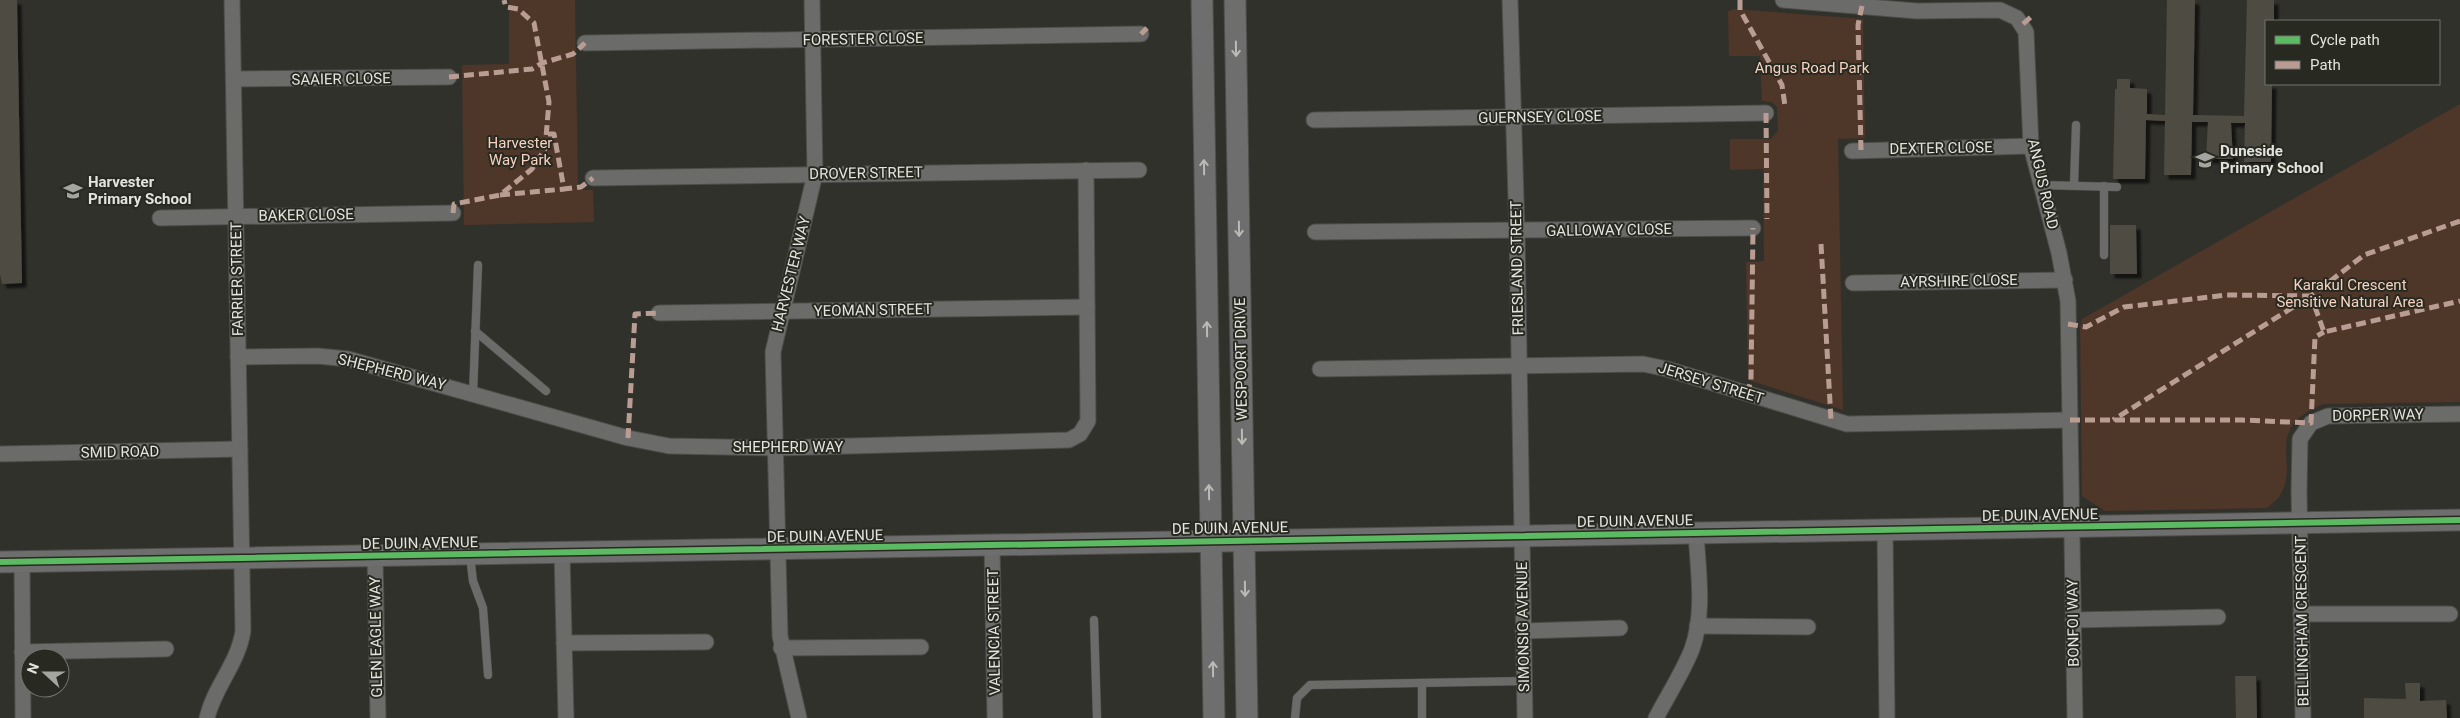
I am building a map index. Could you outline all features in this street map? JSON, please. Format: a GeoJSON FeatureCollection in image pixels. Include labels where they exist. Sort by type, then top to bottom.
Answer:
{"type":"FeatureCollection","features":[{"type":"Feature","properties":{"kind":"street","name":"FARRIER STREET"},"geometry":{"type":"LineString","coordinates":[[207,718],[212,702],[238,654],[241,643],[240,449],[232,0]]}},
{"type":"Feature","properties":{"kind":"street","name":"HARVESTER WAY"},"geometry":{"type":"LineString","coordinates":[[799,718],[781,648],[773,352],[815,174],[812,0]]}},
{"type":"Feature","properties":{"kind":"street"},"geometry":{"type":"LineString","coordinates":[[1202,0],[1214,718]]}},
{"type":"Feature","properties":{"kind":"street","name":"WESPOORT DRIVE"},"geometry":{"type":"LineString","coordinates":[[1235,0],[1248,718]]}},
{"type":"Feature","properties":{"kind":"street","name":"FRIESLAND STREET"},"geometry":{"type":"LineString","coordinates":[[1510,0],[1517,232],[1522,536]]}},
{"type":"Feature","properties":{"kind":"street","name":"ANGUS ROAD"},"geometry":{"type":"LineString","coordinates":[[1783,0],[1917,11],[2000,10],[2009,13],[2023,24],[2028,40],[2031,146],[2065,280],[2068,302],[2071,527]]}},
{"type":"Feature","properties":{"kind":"street","name":"FORESTER CLOSE"},"geometry":{"type":"LineString","coordinates":[[585,43],[1141,34]]}},
{"type":"Feature","properties":{"kind":"street","name":"SAAIER CLOSE"},"geometry":{"type":"LineString","coordinates":[[234,79],[449,77]]}},
{"type":"Feature","properties":{"kind":"street","name":"GUERNSEY CLOSE"},"geometry":{"type":"LineString","coordinates":[[1314,120],[1766,113]]}},
{"type":"Feature","properties":{"kind":"street","name":"DEXTER CLOSE"},"geometry":{"type":"LineString","coordinates":[[1852,150],[2031,146]]}},
{"type":"Feature","properties":{"kind":"street","name":"SHEPHERD WAY"},"geometry":{"type":"LineString","coordinates":[[238,357],[318,356],[348,359],[628,438],[669,446],[776,448],[1070,440],[1080,434],[1088,421],[1086,170]]}},
{"type":"Feature","properties":{"kind":"street","name":"DROVER STREET"},"geometry":{"type":"LineString","coordinates":[[593,178],[1139,170]]}},
{"type":"Feature","properties":{"kind":"street","name":"BAKER CLOSE"},"geometry":{"type":"LineString","coordinates":[[160,218],[453,213]]}},
{"type":"Feature","properties":{"kind":"street","name":"GALLOWAY CLOSE"},"geometry":{"type":"LineString","coordinates":[[1315,232],[1517,232],[1753,228]]}},
{"type":"Feature","properties":{"kind":"street","name":"AYRSHIRE CLOSE"},"geometry":{"type":"LineString","coordinates":[[1854,283],[2065,280]]}},
{"type":"Feature","properties":{"kind":"street","name":"YEOMAN STREET"},"geometry":{"type":"LineString","coordinates":[[659,313],[1087,307]]}},
{"type":"Feature","properties":{"kind":"street","name":"JERSEY STREET"},"geometry":{"type":"LineString","coordinates":[[1320,369],[1519,368],[1643,364],[1656,366],[1847,424],[2070,420]]}},
{"type":"Feature","properties":{"kind":"street","name":"DORPER WAY"},"geometry":{"type":"LineString","coordinates":[[2300,523],[2300,439],[2311,422],[2328,416],[2460,414]]}},
{"type":"Feature","properties":{"kind":"street","name":"SMID ROAD"},"geometry":{"type":"LineString","coordinates":[[0,454],[240,449]]}},
{"type":"Feature","properties":{"kind":"street","name":"DE DUIN AVENUE"},"geometry":{"type":"LineString","coordinates":[[0,562],[2460,520]]}},
{"type":"Feature","properties":{"kind":"street","name":"BELLINGHAM CRESCENT"},"geometry":{"type":"LineString","coordinates":[[2300,523],[2302,718]]}},
{"type":"Feature","properties":{"kind":"street","name":"BONFOI WAY"},"geometry":{"type":"LineString","coordinates":[[2071,527],[2075,718]]}},
{"type":"Feature","properties":{"kind":"street"},"geometry":{"type":"LineString","coordinates":[[1885,530],[1886,718]]}},
{"type":"Feature","properties":{"kind":"street"},"geometry":{"type":"LineString","coordinates":[[1656,718],[1692,649],[1697,626],[1699,612],[1696,533]]}},
{"type":"Feature","properties":{"kind":"street","name":"SIMONSIG AVENUE"},"geometry":{"type":"LineString","coordinates":[[1522,536],[1525,718]]}},
{"type":"Feature","properties":{"kind":"street","name":"VALENCIA STREET"},"geometry":{"type":"LineString","coordinates":[[992,545],[995,718]]}},
{"type":"Feature","properties":{"kind":"street"},"geometry":{"type":"LineString","coordinates":[[562,553],[566,718]]}},
{"type":"Feature","properties":{"kind":"street","name":"GLEN EAGLE WAY"},"geometry":{"type":"LineString","coordinates":[[375,556],[378,718]]}},
{"type":"Feature","properties":{"kind":"street"},"geometry":{"type":"LineString","coordinates":[[22,562],[22,648]]}},
{"type":"Feature","properties":{"kind":"street"},"geometry":{"type":"LineString","coordinates":[[2301,614],[2450,614]]}},
{"type":"Feature","properties":{"kind":"street"},"geometry":{"type":"LineString","coordinates":[[2073,620],[2218,616]]}},
{"type":"Feature","properties":{"kind":"street"},"geometry":{"type":"LineString","coordinates":[[1697,626],[1808,627]]}},
{"type":"Feature","properties":{"kind":"street"},"geometry":{"type":"LineString","coordinates":[[1523,631],[1620,628]]}},
{"type":"Feature","properties":{"kind":"street"},"geometry":{"type":"LineString","coordinates":[[564,643],[706,642]]}},
{"type":"Feature","properties":{"kind":"street"},"geometry":{"type":"LineString","coordinates":[[781,648],[921,647]]}},
{"type":"Feature","properties":{"kind":"street"},"geometry":{"type":"LineString","coordinates":[[70,651],[166,649]]}},
{"type":"Feature","properties":{"kind":"street"},"geometry":{"type":"LineString","coordinates":[[23,698],[23,718]]}},
{"type":"Feature","properties":{"kind":"lane"},"geometry":{"type":"LineString","coordinates":[[2074,185],[2076,125]]}},
{"type":"Feature","properties":{"kind":"lane"},"geometry":{"type":"LineString","coordinates":[[2041,184],[2118,186]]}},
{"type":"Feature","properties":{"kind":"lane"},"geometry":{"type":"LineString","coordinates":[[2104,186],[2104,255]]}},
{"type":"Feature","properties":{"kind":"lane"},"geometry":{"type":"LineString","coordinates":[[473,394],[478,265]]}},
{"type":"Feature","properties":{"kind":"lane"},"geometry":{"type":"LineString","coordinates":[[475,331],[546,391]]}},
{"type":"Feature","properties":{"kind":"lane"},"geometry":{"type":"LineString","coordinates":[[470,554],[473,581],[483,608],[488,675]]}},
{"type":"Feature","properties":{"kind":"lane"},"geometry":{"type":"LineString","coordinates":[[1094,620],[1096,718]]}},
{"type":"Feature","properties":{"kind":"lane"},"geometry":{"type":"LineString","coordinates":[[1295,718],[1297,698],[1310,685],[1524,681]]}},
{"type":"Feature","properties":{"kind":"lane"},"geometry":{"type":"LineString","coordinates":[[1422,683],[1422,718]]}},
{"type":"Feature","properties":{"kind":"green space","name":"Harvester Way Park"},"geometry":{"type":"Polygon","coordinates":[[[509,0],[575,0],[578,190],[593,190],[594,222],[464,225],[462,65],[509,64],[509,0]]]}},
{"type":"Feature","properties":{"kind":"green space","name":"Angus Road Park"},"geometry":{"type":"Polygon","coordinates":[[[1733,9],[1863,19],[1865,138],[1838,139],[1843,410],[1748,380],[1746,262],[1764,261],[1763,169],[1730,170],[1730,139],[1771,139],[1778,131],[1777,107],[1772,102],[1762,101],[1760,56],[1729,56],[1728,12],[1733,9]]]}},
{"type":"Feature","properties":{"kind":"green space","name":"Karakul Crescent Sensitive Natural Area"},"geometry":{"type":"Polygon","coordinates":[[[2460,104],[2460,402],[2324,404],[2305,414],[2293,424],[2288,435],[2285,484],[2279,497],[2267,508],[2105,511],[2082,496],[2080,328],[2082,319],[2460,104]]]}},
{"type":"Feature","properties":{"kind":"building"},"geometry":{"type":"Polygon","coordinates":[[[0,0],[17,0],[22,283],[2,284],[0,274],[0,0]]]}},
{"type":"Feature","properties":{"kind":"building"},"geometry":{"type":"Polygon","coordinates":[[[2167,0],[2195,0],[2193,115],[2244,116],[2247,0],[2274,0],[2274,20],[2265,20],[2265,85],[2272,85],[2271,162],[2244,162],[2245,123],[2231,123],[2233,159],[2206,159],[2208,122],[2192,122],[2191,175],[2164,175],[2165,121],[2146,120],[2145,179],[2113,179],[2115,89],[2117,89],[2117,79],[2130,79],[2130,88],[2147,89],[2147,114],[2165,115],[2167,0]]]}},
{"type":"Feature","properties":{"kind":"building"},"geometry":{"type":"Polygon","coordinates":[[[2110,225],[2136,225],[2137,274],[2110,274],[2110,225]]]}},
{"type":"Feature","properties":{"kind":"building"},"geometry":{"type":"Polygon","coordinates":[[[2235,676],[2256,676],[2257,718],[2236,718],[2235,676]]]}},
{"type":"Feature","properties":{"kind":"building"},"geometry":{"type":"Polygon","coordinates":[[[2405,683],[2420,683],[2420,701],[2446,700],[2447,718],[2364,718],[2364,698],[2406,699],[2405,683]]]}},
{"type":"Feature","properties":{"kind":"marked path"},"geometry":{"type":"LineString","coordinates":[[453,213],[454,204],[500,195],[532,169],[545,149],[549,102],[534,23],[518,9],[506,7],[504,0]]}},
{"type":"Feature","properties":{"kind":"marked path"},"geometry":{"type":"LineString","coordinates":[[1740,0],[1740,10],[1782,85],[1785,106]]}},
{"type":"Feature","properties":{"kind":"marked path"},"geometry":{"type":"LineString","coordinates":[[1861,150],[1858,25],[1862,6]]}},
{"type":"Feature","properties":{"kind":"marked path"},"geometry":{"type":"LineString","coordinates":[[2023,24],[2032,16]]}},
{"type":"Feature","properties":{"kind":"marked path"},"geometry":{"type":"LineString","coordinates":[[1141,34],[1147,28]]}},
{"type":"Feature","properties":{"kind":"marked path"},"geometry":{"type":"LineString","coordinates":[[449,77],[532,69],[542,63],[573,54],[585,43]]}},
{"type":"Feature","properties":{"kind":"marked path"},"geometry":{"type":"LineString","coordinates":[[1766,113],[1767,219]]}},
{"type":"Feature","properties":{"kind":"marked path"},"geometry":{"type":"LineString","coordinates":[[548,134],[554,134],[564,189],[581,187],[593,178]]}},
{"type":"Feature","properties":{"kind":"marked path"},"geometry":{"type":"LineString","coordinates":[[500,195],[564,189]]}},
{"type":"Feature","properties":{"kind":"marked path"},"geometry":{"type":"LineString","coordinates":[[2460,221],[2364,255],[2311,296],[2324,332],[2460,301]]}},
{"type":"Feature","properties":{"kind":"marked path"},"geometry":{"type":"LineString","coordinates":[[1747,394],[1751,380],[1753,228]]}},
{"type":"Feature","properties":{"kind":"marked path"},"geometry":{"type":"LineString","coordinates":[[1821,244],[1831,420]]}},
{"type":"Feature","properties":{"kind":"marked path"},"geometry":{"type":"LineString","coordinates":[[2068,324],[2086,327],[2124,307],[2227,295],[2311,296],[2113,420]]}},
{"type":"Feature","properties":{"kind":"marked path"},"geometry":{"type":"LineString","coordinates":[[628,438],[635,314],[659,313]]}},
{"type":"Feature","properties":{"kind":"marked path"},"geometry":{"type":"LineString","coordinates":[[2070,420],[2242,420],[2311,423],[2315,337],[2324,332]]}},
{"type":"Feature","properties":{"kind":"cycle path"},"geometry":{"type":"LineString","coordinates":[[0,562],[2460,520]]}},
{"type":"Feature","properties":{"kind":"place","name":"Duneside Primary School"},"geometry":{"type":"Point","coordinates":[2205,160]}},
{"type":"Feature","properties":{"kind":"place","name":"Harvester Primary School"},"geometry":{"type":"Point","coordinates":[73,191]}}]}
